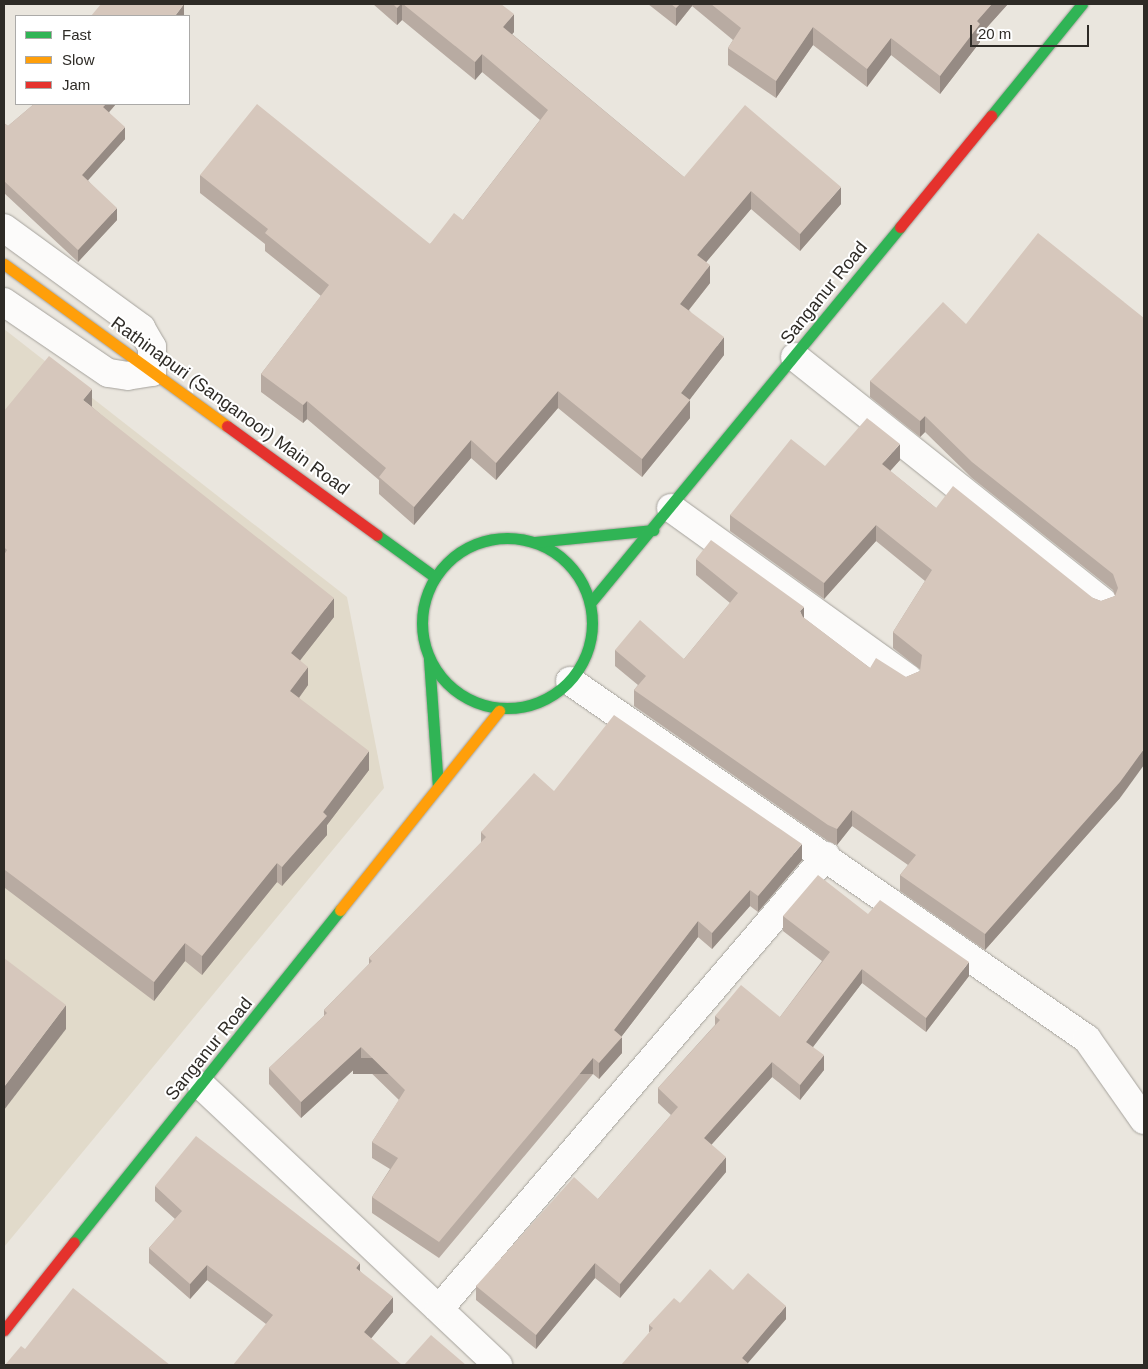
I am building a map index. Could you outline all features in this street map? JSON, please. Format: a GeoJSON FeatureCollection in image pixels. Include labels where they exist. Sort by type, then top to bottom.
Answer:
{"type":"FeatureCollection","features":[{"type":"Feature","properties":{"kind":"main road","name":"Sanganur Road"},"geometry":{"type":"LineString","coordinates":[[591,602],[672,508],[1082,4]]}},
{"type":"Feature","properties":{"kind":"main road","name":"Rathinapuri (Sanganoor) Main Road"},"geometry":{"type":"LineString","coordinates":[[4,264],[124,349],[152,372],[435,576]]}},
{"type":"Feature","properties":{"kind":"main road"},"geometry":{"type":"LineString","coordinates":[[438,787],[429,658],[422,631],[424,603],[435,576],[455,556],[480,542],[507,537],[535,542],[653,530]]}},
{"type":"Feature","properties":{"kind":"main road"},"geometry":{"type":"LineString","coordinates":[[429,658],[445,682],[466,698],[499,711],[548,698],[570,681],[585,658],[592,631],[591,602],[579,576],[560,555],[535,542]]}},
{"type":"Feature","properties":{"kind":"main road","name":"Sanganur Road"},"geometry":{"type":"LineString","coordinates":[[4,1330],[202,1086],[499,711]]}},
{"type":"Feature","properties":{"kind":"street"},"geometry":{"type":"LineString","coordinates":[[4,228],[141,328],[152,347],[152,372],[128,376],[108,373],[4,302]]}},
{"type":"Feature","properties":{"kind":"street"},"geometry":{"type":"LineString","coordinates":[[795,357],[1103,602]]}},
{"type":"Feature","properties":{"kind":"street"},"geometry":{"type":"LineString","coordinates":[[672,508],[908,678]]}},
{"type":"Feature","properties":{"kind":"street"},"geometry":{"type":"LineString","coordinates":[[570,681],[826,856],[1087,1039],[1144,1120]]}},
{"type":"Feature","properties":{"kind":"street"},"geometry":{"type":"LineString","coordinates":[[439,1309],[826,856]]}},
{"type":"Feature","properties":{"kind":"street"},"geometry":{"type":"LineString","coordinates":[[202,1086],[498,1365]]}},
{"type":"Feature","properties":{"kind":"shaded area"},"geometry":{"type":"Polygon","coordinates":[[[4,329],[347,597],[384,788],[4,1247],[4,329]]]}},
{"type":"Feature","properties":{"kind":"building"},"geometry":{"type":"Polygon","coordinates":[[[101,4],[184,4],[176,15],[92,15],[101,4]]]}},
{"type":"Feature","properties":{"kind":"building"},"geometry":{"type":"Polygon","coordinates":[[[393,4],[401,4],[397,8],[393,4]]]}},
{"type":"Feature","properties":{"kind":"building"},"geometry":{"type":"Polygon","coordinates":[[[403,4],[501,4],[514,14],[503,27],[684,177],[745,105],[841,187],[800,234],[751,191],[697,255],[710,265],[680,304],[724,337],[681,393],[690,400],[642,459],[558,391],[496,463],[471,440],[414,507],[379,477],[386,468],[307,401],[303,405],[261,374],[329,285],[265,233],[268,229],[200,175],[257,104],[430,244],[454,213],[463,220],[548,110],[482,54],[475,62],[403,4]]]}},
{"type":"Feature","properties":{"kind":"building"},"geometry":{"type":"Polygon","coordinates":[[[671,4],[680,4],[676,8],[671,4]]]}},
{"type":"Feature","properties":{"kind":"building"},"geometry":{"type":"Polygon","coordinates":[[[711,4],[992,4],[977,21],[980,24],[940,76],[891,38],[867,69],[813,27],[776,81],[728,48],[741,28],[711,4]]]}},
{"type":"Feature","properties":{"kind":"building"},"geometry":{"type":"Polygon","coordinates":[[[33,105],[105,105],[103,107],[125,127],[82,175],[117,208],[78,250],[4,181],[4,123],[8,126],[33,105]]]}},
{"type":"Feature","properties":{"kind":"building"},"geometry":{"type":"Polygon","coordinates":[[[1038,233],[1144,318],[1144,749],[1120,782],[985,934],[900,875],[916,855],[852,810],[837,829],[828,825],[634,690],[646,676],[615,650],[640,620],[684,659],[738,593],[696,559],[711,540],[804,607],[800,611],[803,617],[870,668],[876,658],[906,677],[920,671],[922,655],[893,632],[932,570],[876,525],[824,583],[730,515],[791,439],[825,466],[867,418],[900,444],[882,464],[936,508],[953,486],[1093,598],[1101,601],[1115,596],[1118,588],[1113,574],[972,462],[925,416],[920,421],[870,381],[943,302],[966,324],[1038,233]]]}},
{"type":"Feature","properties":{"kind":"building"},"geometry":{"type":"Polygon","coordinates":[[[49,356],[92,389],[83,400],[334,598],[291,653],[308,667],[290,691],[369,751],[323,812],[327,816],[282,867],[277,863],[202,956],[185,943],[154,982],[4,871],[4,555],[7,550],[4,547],[4,411],[49,356]]]}},
{"type":"Feature","properties":{"kind":"building"},"geometry":{"type":"Polygon","coordinates":[[[614,715],[802,844],[758,896],[750,890],[712,933],[698,921],[614,1030],[622,1037],[599,1063],[593,1058],[439,1242],[372,1197],[398,1158],[372,1142],[405,1090],[361,1047],[301,1102],[269,1068],[327,1013],[324,1010],[372,961],[369,958],[486,837],[481,832],[534,773],[554,791],[614,715]]]}},
{"type":"Feature","properties":{"kind":"building"},"geometry":{"type":"Polygon","coordinates":[[[818,875],[868,914],[880,900],[969,962],[926,1018],[862,969],[806,1042],[824,1055],[800,1085],[772,1062],[704,1138],[726,1157],[620,1284],[595,1263],[536,1335],[476,1286],[574,1177],[598,1199],[678,1107],[658,1088],[720,1020],[715,1016],[741,985],[780,1017],[830,952],[783,916],[818,875]]]}},
{"type":"Feature","properties":{"kind":"building"},"geometry":{"type":"Polygon","coordinates":[[[4,958],[66,1005],[4,1087],[4,958]]]}},
{"type":"Feature","properties":{"kind":"building"},"geometry":{"type":"Polygon","coordinates":[[[196,1136],[360,1263],[356,1268],[393,1297],[364,1332],[402,1365],[233,1365],[273,1315],[207,1265],[190,1284],[149,1248],[182,1211],[155,1186],[196,1136]]]}},
{"type":"Feature","properties":{"kind":"building"},"geometry":{"type":"Polygon","coordinates":[[[710,1269],[733,1290],[748,1273],[786,1306],[742,1358],[750,1365],[621,1365],[653,1328],[649,1325],[674,1298],[680,1303],[710,1269]]]}},
{"type":"Feature","properties":{"kind":"building"},"geometry":{"type":"Polygon","coordinates":[[[73,1288],[170,1365],[5,1365],[21,1346],[25,1349],[73,1288]]]}},
{"type":"Feature","properties":{"kind":"building"},"geometry":{"type":"Polygon","coordinates":[[[431,1335],[466,1365],[404,1365],[431,1335]]]}},
{"type":"Feature","properties":{"kind":"traffic: fast"},"geometry":{"type":"LineString","coordinates":[[991,116],[1082,4]]}},
{"type":"Feature","properties":{"kind":"traffic: fast"},"geometry":{"type":"LineString","coordinates":[[591,602],[900,227]]}},
{"type":"Feature","properties":{"kind":"traffic: fast"},"geometry":{"type":"LineString","coordinates":[[535,542],[653,530]]}},
{"type":"Feature","properties":{"kind":"traffic: fast"},"geometry":{"type":"LineString","coordinates":[[377,535],[435,577]]}},
{"type":"Feature","properties":{"kind":"traffic: fast"},"geometry":{"type":"LineString","coordinates":[[499,538],[515,538],[547,548],[561,557],[573,569],[582,583],[588,598],[592,623],[588,648],[582,663],[573,677],[561,689],[547,698],[532,704],[515,708],[499,708],[467,698],[453,689],[441,677],[432,663],[426,648],[422,631],[422,615],[432,583],[441,569],[453,557],[467,548],[482,542],[499,538]]}},
{"type":"Feature","properties":{"kind":"traffic: fast"},"geometry":{"type":"LineString","coordinates":[[429,659],[438,787]]}},
{"type":"Feature","properties":{"kind":"traffic: fast"},"geometry":{"type":"LineString","coordinates":[[74,1242],[340,910]]}},
{"type":"Feature","properties":{"kind":"traffic: slow"},"geometry":{"type":"LineString","coordinates":[[4,264],[227,426]]}},
{"type":"Feature","properties":{"kind":"traffic: slow"},"geometry":{"type":"LineString","coordinates":[[340,910],[499,711]]}},
{"type":"Feature","properties":{"kind":"traffic: jam"},"geometry":{"type":"LineString","coordinates":[[900,227],[991,116]]}},
{"type":"Feature","properties":{"kind":"traffic: jam"},"geometry":{"type":"LineString","coordinates":[[227,426],[377,535]]}},
{"type":"Feature","properties":{"kind":"traffic: jam"},"geometry":{"type":"LineString","coordinates":[[4,1330],[74,1242]]}}]}
